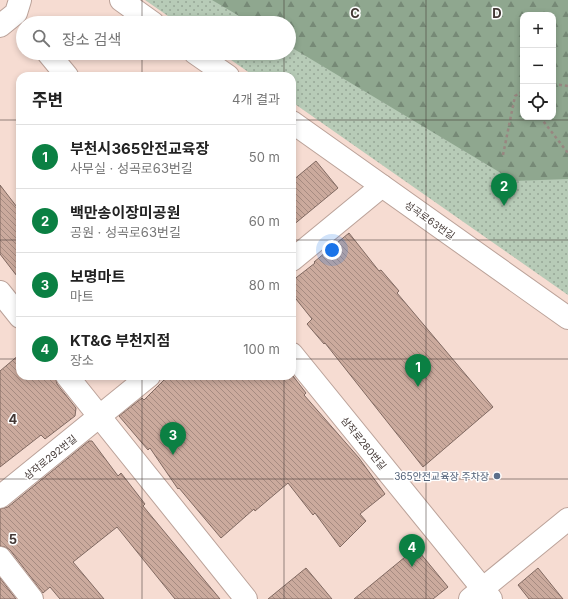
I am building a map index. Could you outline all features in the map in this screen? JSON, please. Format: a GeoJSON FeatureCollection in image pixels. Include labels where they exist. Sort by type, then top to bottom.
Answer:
{"type":"FeatureCollection","features":[{"type":"Feature","properties":{"kind":"street"},"geometry":{"type":"LineString","coordinates":[[121,0],[143,16]]}},
{"type":"Feature","properties":{"kind":"street"},"geometry":{"type":"LineString","coordinates":[[54,60],[64,72]]}},
{"type":"Feature","properties":{"kind":"street"},"geometry":{"type":"LineString","coordinates":[[205,60],[222,72]]}},
{"type":"Feature","properties":{"kind":"street","name":"성곡로63번길"},"geometry":{"type":"LineString","coordinates":[[296,125],[568,318]]}},
{"type":"Feature","properties":{"kind":"street"},"geometry":{"type":"LineString","coordinates":[[296,257],[382,186]]}},
{"type":"Feature","properties":{"kind":"street"},"geometry":{"type":"LineString","coordinates":[[0,292],[16,312]]}},
{"type":"Feature","properties":{"kind":"street","name":"삼작로280번길"},"geometry":{"type":"LineString","coordinates":[[296,359],[481,596],[568,519]]}},
{"type":"Feature","properties":{"kind":"street"},"geometry":{"type":"LineString","coordinates":[[70,380],[246,599]]}},
{"type":"Feature","properties":{"kind":"street","name":"삼작로292번길"},"geometry":{"type":"LineString","coordinates":[[0,498],[144,380]]}},
{"type":"Feature","properties":{"kind":"street"},"geometry":{"type":"LineString","coordinates":[[0,558],[32,599]]}},
{"type":"Feature","properties":{"kind":"path"},"geometry":{"type":"LineString","coordinates":[[556,84],[568,86]]}},
{"type":"Feature","properties":{"kind":"path"},"geometry":{"type":"LineString","coordinates":[[503,155],[515,96],[520,92]]}},
{"type":"Feature","properties":{"kind":"path"},"geometry":{"type":"LineString","coordinates":[[542,120],[568,153]]}},
{"type":"Feature","properties":{"kind":"green space"},"geometry":{"type":"Polygon","coordinates":[[[145,0],[356,0],[520,115],[520,120],[556,120],[556,114],[568,104],[568,295],[296,105],[296,72],[248,72],[231,60],[296,60],[296,16],[168,16],[145,0]]]}},
{"type":"Feature","properties":{"kind":"green space"},"geometry":{"type":"Polygon","coordinates":[[[212,0],[568,0],[568,179],[514,181],[296,50],[296,16],[239,16],[212,0]]]}},
{"type":"Feature","properties":{"kind":"building"},"geometry":{"type":"Polygon","coordinates":[[[316,161],[338,188],[296,223],[296,178],[316,161]]]}},
{"type":"Feature","properties":{"kind":"building"},"geometry":{"type":"Polygon","coordinates":[[[0,185],[16,206],[16,275],[0,254],[0,185]]]}},
{"type":"Feature","properties":{"kind":"building"},"geometry":{"type":"Polygon","coordinates":[[[349,233],[379,271],[381,270],[399,291],[397,293],[493,407],[423,467],[325,343],[324,344],[307,324],[312,319],[296,299],[296,278],[315,263],[314,262],[349,233]]]}},
{"type":"Feature","properties":{"kind":"building"},"geometry":{"type":"Polygon","coordinates":[[[16,357],[16,380],[56,380],[57,384],[76,408],[75,416],[45,439],[41,435],[0,467],[0,371],[16,357]]]}},
{"type":"Feature","properties":{"kind":"building"},"geometry":{"type":"Polygon","coordinates":[[[164,380],[296,380],[306,393],[304,395],[359,458],[385,494],[360,514],[366,521],[340,547],[315,513],[313,515],[288,483],[255,511],[254,509],[221,538],[179,488],[178,489],[150,448],[148,450],[119,416],[142,398],[144,400],[164,380]]]}},
{"type":"Feature","properties":{"kind":"building"},"geometry":{"type":"Polygon","coordinates":[[[89,441],[92,441],[118,476],[121,473],[145,504],[143,506],[220,599],[175,599],[117,527],[73,562],[104,599],[60,599],[50,587],[43,593],[10,550],[0,546],[0,509],[8,507],[89,441]]]}},
{"type":"Feature","properties":{"kind":"building"},"geometry":{"type":"Polygon","coordinates":[[[416,548],[448,587],[433,599],[354,599],[416,548]]]}},
{"type":"Feature","properties":{"kind":"building"},"geometry":{"type":"Polygon","coordinates":[[[306,568],[332,599],[268,599],[306,568]]]}},
{"type":"Feature","properties":{"kind":"building"},"geometry":{"type":"Polygon","coordinates":[[[538,568],[563,599],[529,599],[518,585],[538,568]]]}},
{"type":"Feature","properties":{"kind":"building"},"geometry":{"type":"Polygon","coordinates":[[[0,578],[16,599],[0,599],[0,578]]]}},
{"type":"Feature","properties":{"kind":"place","name":"백만송이장미공원"},"geometry":{"type":"Point","coordinates":[504,206]}},
{"type":"Feature","properties":{"kind":"place","name":"부천시365안전교육장"},"geometry":{"type":"Point","coordinates":[418,387]}},
{"type":"Feature","properties":{"kind":"place","name":"보명마트"},"geometry":{"type":"Point","coordinates":[173,455]}},
{"type":"Feature","properties":{"kind":"place","name":"365안전교육장 주차장"},"geometry":{"type":"Point","coordinates":[497,476]}},
{"type":"Feature","properties":{"kind":"place","name":"KT&G 부천지점"},"geometry":{"type":"Point","coordinates":[412,567]}}]}
